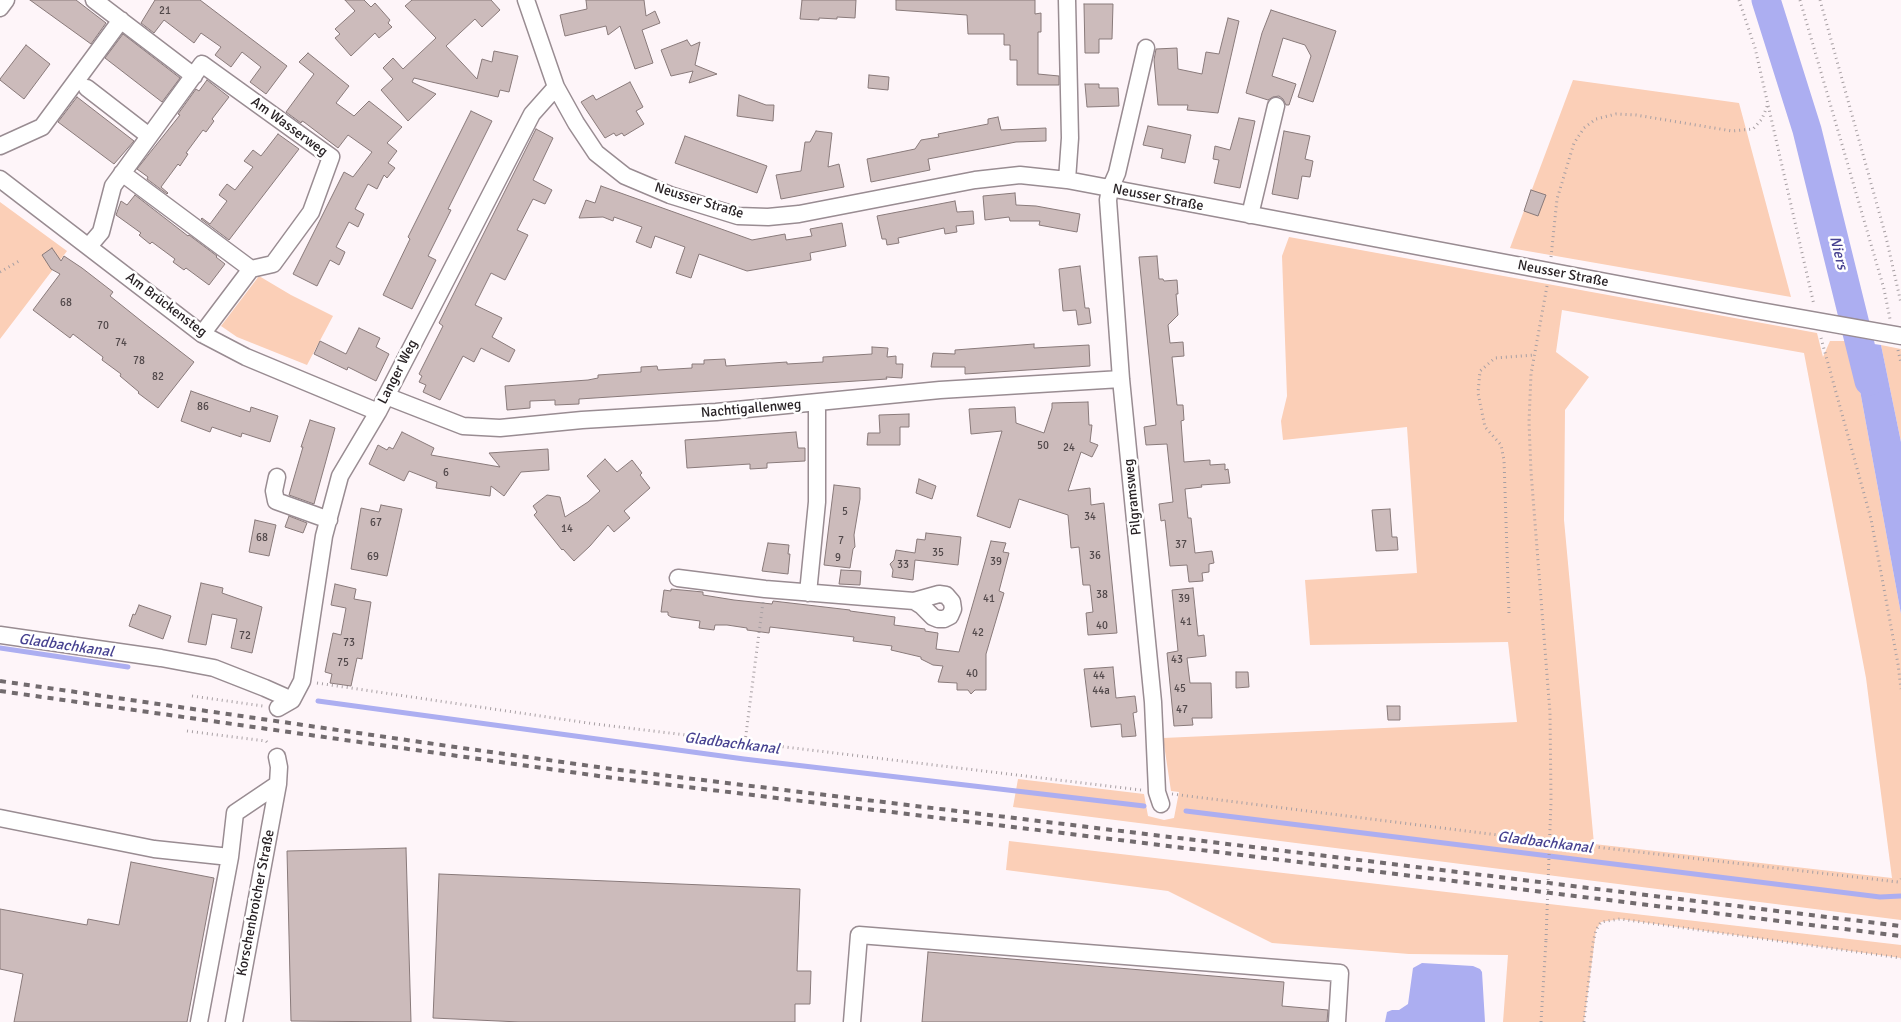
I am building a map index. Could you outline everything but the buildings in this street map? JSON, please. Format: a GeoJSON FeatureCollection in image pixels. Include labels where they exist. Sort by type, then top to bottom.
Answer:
{"type":"FeatureCollection","features":[{"type":"Feature","properties":{"kind":"street"},"geometry":{"type":"LineString","coordinates":[[0,8],[6,0]]}},
{"type":"Feature","properties":{"kind":"street"},"geometry":{"type":"LineString","coordinates":[[89,246],[101,232],[112,186],[194,76],[94,0]]}},
{"type":"Feature","properties":{"kind":"street","name":"Neusser Straße"},"geometry":{"type":"LineString","coordinates":[[526,0],[556,86],[576,123],[596,153],[625,176],[670,195],[738,216],[768,217],[800,214],[975,180],[1020,175],[1067,180],[1549,276],[1824,328],[1876,331],[1897,335]]}},
{"type":"Feature","properties":{"kind":"street"},"geometry":{"type":"LineString","coordinates":[[1067,0],[1070,145],[1067,180]]}},
{"type":"Feature","properties":{"kind":"street"},"geometry":{"type":"LineString","coordinates":[[0,146],[42,127],[121,20]]}},
{"type":"Feature","properties":{"kind":"street","name":"Pilgramsweg"},"geometry":{"type":"LineString","coordinates":[[1146,48],[1117,173],[1110,189],[1108,200],[1121,378],[1153,702],[1159,798]]}},
{"type":"Feature","properties":{"kind":"street","name":"Am Wasserweg"},"geometry":{"type":"LineString","coordinates":[[194,76],[202,64],[331,157],[311,212],[272,264],[251,269]]}},
{"type":"Feature","properties":{"kind":"street","name":"Langer Weg"},"geometry":{"type":"LineString","coordinates":[[285,704],[302,681],[328,520],[340,476],[378,412],[532,114],[556,86]]}},
{"type":"Feature","properties":{"kind":"street"},"geometry":{"type":"LineString","coordinates":[[87,88],[149,136]]}},
{"type":"Feature","properties":{"kind":"street"},"geometry":{"type":"LineString","coordinates":[[1250,215],[1276,106]]}},
{"type":"Feature","properties":{"kind":"street"},"geometry":{"type":"LineString","coordinates":[[122,173],[251,269],[202,334]]}},
{"type":"Feature","properties":{"kind":"street","name":"Am Brückensteg"},"geometry":{"type":"LineString","coordinates":[[0,180],[202,334],[246,357],[378,412]]}},
{"type":"Feature","properties":{"kind":"street","name":"Nachtigallenweg"},"geometry":{"type":"LineString","coordinates":[[386,396],[463,426],[500,428],[582,420],[716,412],[940,390],[1121,378]]}},
{"type":"Feature","properties":{"kind":"street"},"geometry":{"type":"LineString","coordinates":[[808,592],[817,502],[817,403]]}},
{"type":"Feature","properties":{"kind":"street"},"geometry":{"type":"LineString","coordinates":[[278,477],[274,491],[276,501],[328,520]]}},
{"type":"Feature","properties":{"kind":"street"},"geometry":{"type":"LineString","coordinates":[[678,578],[764,589],[914,601]]}},
{"type":"Feature","properties":{"kind":"street"},"geometry":{"type":"LineString","coordinates":[[0,635],[161,658],[214,668],[265,688],[285,704]]}},
{"type":"Feature","properties":{"kind":"street","name":"Korschenbroicher Straße"},"geometry":{"type":"LineString","coordinates":[[234,1022],[278,784],[279,767],[277,758]]}},
{"type":"Feature","properties":{"kind":"street"},"geometry":{"type":"LineString","coordinates":[[199,1022],[230,857],[235,813],[278,784]]}},
{"type":"Feature","properties":{"kind":"street"},"geometry":{"type":"LineString","coordinates":[[0,818],[154,849],[230,857]]}},
{"type":"Feature","properties":{"kind":"street"},"geometry":{"type":"LineString","coordinates":[[852,1022],[859,935],[1340,974],[1337,1022]]}},
{"type":"Feature","properties":{"kind":"path"},"geometry":{"type":"LineString","coordinates":[[1738,0],[1755,48],[1814,307]]}},
{"type":"Feature","properties":{"kind":"path"},"geometry":{"type":"LineString","coordinates":[[1800,0],[1897,335]]}},
{"type":"Feature","properties":{"kind":"path"},"geometry":{"type":"LineString","coordinates":[[1820,0],[1889,246],[1901,303]]}},
{"type":"Feature","properties":{"kind":"path"},"geometry":{"type":"LineString","coordinates":[[1541,1022],[1552,801],[1550,713],[1530,472],[1529,422],[1531,374],[1549,276],[1557,198],[1574,142],[1584,128],[1596,119],[1616,114],[1636,114],[1732,131],[1753,129],[1762,119],[1768,104]]}},
{"type":"Feature","properties":{"kind":"path"},"geometry":{"type":"LineString","coordinates":[[0,272],[19,262]]}},
{"type":"Feature","properties":{"kind":"path"},"geometry":{"type":"LineString","coordinates":[[1824,328],[1871,519],[1901,689]]}},
{"type":"Feature","properties":{"kind":"path"},"geometry":{"type":"LineString","coordinates":[[1509,613],[1504,460],[1501,445],[1484,426],[1478,393],[1480,371],[1495,358],[1534,355]]}},
{"type":"Feature","properties":{"kind":"path"},"geometry":{"type":"LineString","coordinates":[[745,742],[764,589]]}},
{"type":"Feature","properties":{"kind":"path"},"geometry":{"type":"LineString","coordinates":[[302,681],[595,724],[745,742],[1159,798],[1898,882],[1901,878]]}},
{"type":"Feature","properties":{"kind":"path"},"geometry":{"type":"LineString","coordinates":[[192,696],[285,704]]}},
{"type":"Feature","properties":{"kind":"path"},"geometry":{"type":"LineString","coordinates":[[187,731],[266,741],[272,747],[277,758]]}},
{"type":"Feature","properties":{"kind":"path"},"geometry":{"type":"LineString","coordinates":[[1584,1022],[1593,943],[1596,930],[1601,922],[1620,919],[1901,958]]}},
{"type":"Feature","properties":{"kind":"shaded area"},"geometry":{"type":"Polygon","coordinates":[[[1573,80],[1739,103],[1791,297],[1510,248],[1573,80]]]}},
{"type":"Feature","properties":{"kind":"shaded area"},"geometry":{"type":"Polygon","coordinates":[[[0,202],[67,251],[0,339],[0,202]]]}},
{"type":"Feature","properties":{"kind":"shaded area"},"geometry":{"type":"Polygon","coordinates":[[[1289,237],[1817,333],[1823,357],[1830,341],[1853,341],[1859,385],[1901,614],[1901,920],[1013,807],[1018,779],[1144,794],[1148,816],[1164,820],[1174,818],[1179,792],[1171,791],[1163,738],[1517,722],[1508,642],[1310,645],[1305,580],[1417,573],[1407,427],[1283,440],[1281,421],[1287,396],[1282,256],[1289,237]],[[1562,310],[1556,352],[1589,377],[1565,410],[1564,520],[1594,844],[1892,878],[1866,678],[1804,353],[1562,310]]]}},
{"type":"Feature","properties":{"kind":"shaded area"},"geometry":{"type":"Polygon","coordinates":[[[259,276],[333,316],[307,365],[237,337],[221,326],[259,276]]]}},
{"type":"Feature","properties":{"kind":"shaded area"},"geometry":{"type":"Polygon","coordinates":[[[1881,345],[1901,349],[1901,442],[1881,345]]]}},
{"type":"Feature","properties":{"kind":"shaded area"},"geometry":{"type":"Polygon","coordinates":[[[1009,841],[1901,945],[1901,958],[1620,919],[1601,922],[1596,930],[1584,1022],[1503,1022],[1508,955],[1409,954],[1272,943],[1168,891],[1006,870],[1009,841]]]}},
{"type":"Feature","properties":{"kind":"water"},"geometry":{"type":"Polygon","coordinates":[[[1853,341],[1881,345],[1901,442],[1901,614],[1859,385],[1853,341]]]}},
{"type":"Feature","properties":{"kind":"water"},"geometry":{"type":"Polygon","coordinates":[[[1422,963],[1473,966],[1480,969],[1482,972],[1485,1022],[1385,1022],[1387,1012],[1399,1010],[1408,1004],[1413,968],[1422,963]]]}},
{"type":"Feature","properties":{"kind":"waterway","name":"Niers"},"geometry":{"type":"LineString","coordinates":[[1766,0],[1807,130],[1869,381]]}},
{"type":"Feature","properties":{"kind":"waterway","name":"Gladbachkanal"},"geometry":{"type":"LineString","coordinates":[[0,648],[128,667]]}},
{"type":"Feature","properties":{"kind":"waterway","name":"Gladbachkanal"},"geometry":{"type":"LineString","coordinates":[[318,701],[744,759],[1144,806]]}},
{"type":"Feature","properties":{"kind":"waterway","name":"Gladbachkanal"},"geometry":{"type":"LineString","coordinates":[[1186,811],[1880,897],[1901,896]]}},
{"type":"Feature","properties":{"kind":"railway"},"geometry":{"type":"LineString","coordinates":[[0,681],[612,769],[1901,926]]}},
{"type":"Feature","properties":{"kind":"railway"},"geometry":{"type":"LineString","coordinates":[[0,691],[606,777],[1901,936]]}}]}
